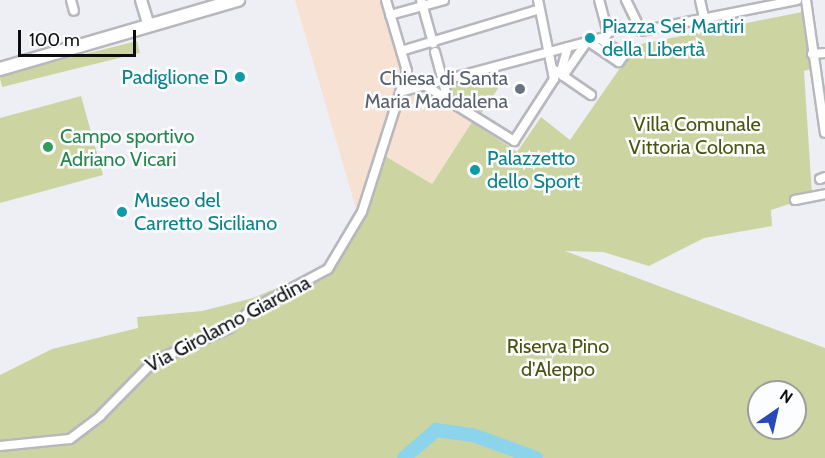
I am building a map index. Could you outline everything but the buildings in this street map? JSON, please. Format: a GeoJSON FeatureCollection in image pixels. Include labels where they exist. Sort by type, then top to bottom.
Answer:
{"type":"FeatureCollection","features":[{"type":"Feature","properties":{"kind":"main road"},"geometry":{"type":"LineString","coordinates":[[0,69],[238,0]]}},
{"type":"Feature","properties":{"kind":"street"},"geometry":{"type":"LineString","coordinates":[[71,0],[74,11]]}},
{"type":"Feature","properties":{"kind":"street"},"geometry":{"type":"LineString","coordinates":[[141,0],[149,26]]}},
{"type":"Feature","properties":{"kind":"street","name":"Via Girolamo Giardina"},"geometry":{"type":"LineString","coordinates":[[0,446],[70,439],[100,416],[154,361],[228,329],[253,309],[327,269],[362,212],[406,71],[386,0]]}},
{"type":"Feature","properties":{"kind":"street"},"geometry":{"type":"LineString","coordinates":[[390,15],[422,3],[444,0]]}},
{"type":"Feature","properties":{"kind":"street"},"geometry":{"type":"LineString","coordinates":[[538,0],[536,10],[547,53],[559,73],[591,95]]}},
{"type":"Feature","properties":{"kind":"street"},"geometry":{"type":"LineString","coordinates":[[400,94],[600,39],[608,33],[599,0]]}},
{"type":"Feature","properties":{"kind":"street"},"geometry":{"type":"LineString","coordinates":[[626,0],[641,31],[797,0]]}},
{"type":"Feature","properties":{"kind":"street"},"geometry":{"type":"LineString","coordinates":[[700,0],[704,18]]}},
{"type":"Feature","properties":{"kind":"street"},"geometry":{"type":"LineString","coordinates":[[806,0],[825,133]]}},
{"type":"Feature","properties":{"kind":"street"},"geometry":{"type":"LineString","coordinates":[[422,3],[430,33],[435,42]]}},
{"type":"Feature","properties":{"kind":"street"},"geometry":{"type":"LineString","coordinates":[[401,51],[536,10]]}},
{"type":"Feature","properties":{"kind":"street"},"geometry":{"type":"LineString","coordinates":[[588,42],[619,62],[624,55],[600,39]]}},
{"type":"Feature","properties":{"kind":"street"},"geometry":{"type":"LineString","coordinates":[[426,86],[512,141],[559,73],[588,42]]}},
{"type":"Feature","properties":{"kind":"street"},"geometry":{"type":"LineString","coordinates":[[559,73],[568,47]]}},
{"type":"Feature","properties":{"kind":"street"},"geometry":{"type":"LineString","coordinates":[[435,52],[448,100]]}},
{"type":"Feature","properties":{"kind":"street"},"geometry":{"type":"LineString","coordinates":[[812,54],[825,53]]}},
{"type":"Feature","properties":{"kind":"street"},"geometry":{"type":"LineString","coordinates":[[795,200],[825,194]]}},
{"type":"Feature","properties":{"kind":"shaded area"},"geometry":{"type":"Polygon","coordinates":[[[295,0],[380,0],[401,71],[357,212],[295,0]]]}},
{"type":"Feature","properties":{"kind":"shaded area"},"geometry":{"type":"Polygon","coordinates":[[[429,93],[472,122],[432,184],[385,156],[404,96],[429,93]]]}},
{"type":"Feature","properties":{"kind":"green space","name":"Riserva Pino d'Aleppo"},"geometry":{"type":"Polygon","coordinates":[[[802,12],[811,69],[804,71],[812,195],[791,198],[792,203],[771,210],[772,226],[704,238],[649,266],[603,252],[565,251],[825,348],[825,458],[0,458],[0,375],[52,349],[138,328],[137,317],[202,311],[253,298],[320,270],[330,275],[362,221],[385,156],[432,184],[472,122],[517,152],[541,117],[570,140],[636,45],[802,12]]]}},
{"type":"Feature","properties":{"kind":"green space"},"geometry":{"type":"Polygon","coordinates":[[[137,41],[140,53],[2,87],[0,75],[137,41]]]}},
{"type":"Feature","properties":{"kind":"green space"},"geometry":{"type":"Polygon","coordinates":[[[496,71],[503,81],[481,114],[452,94],[449,83],[496,71]]]}},
{"type":"Feature","properties":{"kind":"green space","name":"Campo sportivo Adriano Vicari"},"geometry":{"type":"Polygon","coordinates":[[[81,96],[103,175],[0,203],[0,118],[81,96]]]}},
{"type":"Feature","properties":{"kind":"waterway"},"geometry":{"type":"LineString","coordinates":[[404,458],[436,430],[473,435],[536,458]]}},
{"type":"Feature","properties":{"kind":"place","name":"Piazza Sei Martiri della Libertà"},"geometry":{"type":"Point","coordinates":[590,38]}},
{"type":"Feature","properties":{"kind":"place","name":"Padiglione D"},"geometry":{"type":"Point","coordinates":[240,77]}},
{"type":"Feature","properties":{"kind":"place","name":"Chiesa di Santa Maria Maddalena"},"geometry":{"type":"Point","coordinates":[520,89]}},
{"type":"Feature","properties":{"kind":"place","name":"Campo sportivo Adriano Vicari"},"geometry":{"type":"Point","coordinates":[48,147]}},
{"type":"Feature","properties":{"kind":"place","name":"Palazzetto dello Sport"},"geometry":{"type":"Point","coordinates":[475,170]}},
{"type":"Feature","properties":{"kind":"place","name":"Museo del Carretto Siciliano"},"geometry":{"type":"Point","coordinates":[122,212]}},
{"type":"Feature","properties":{"kind":"park label","name":"Villa Comunale Vittoria Colonna"},"geometry":{"type":"Point","coordinates":[697,136]}}]}
